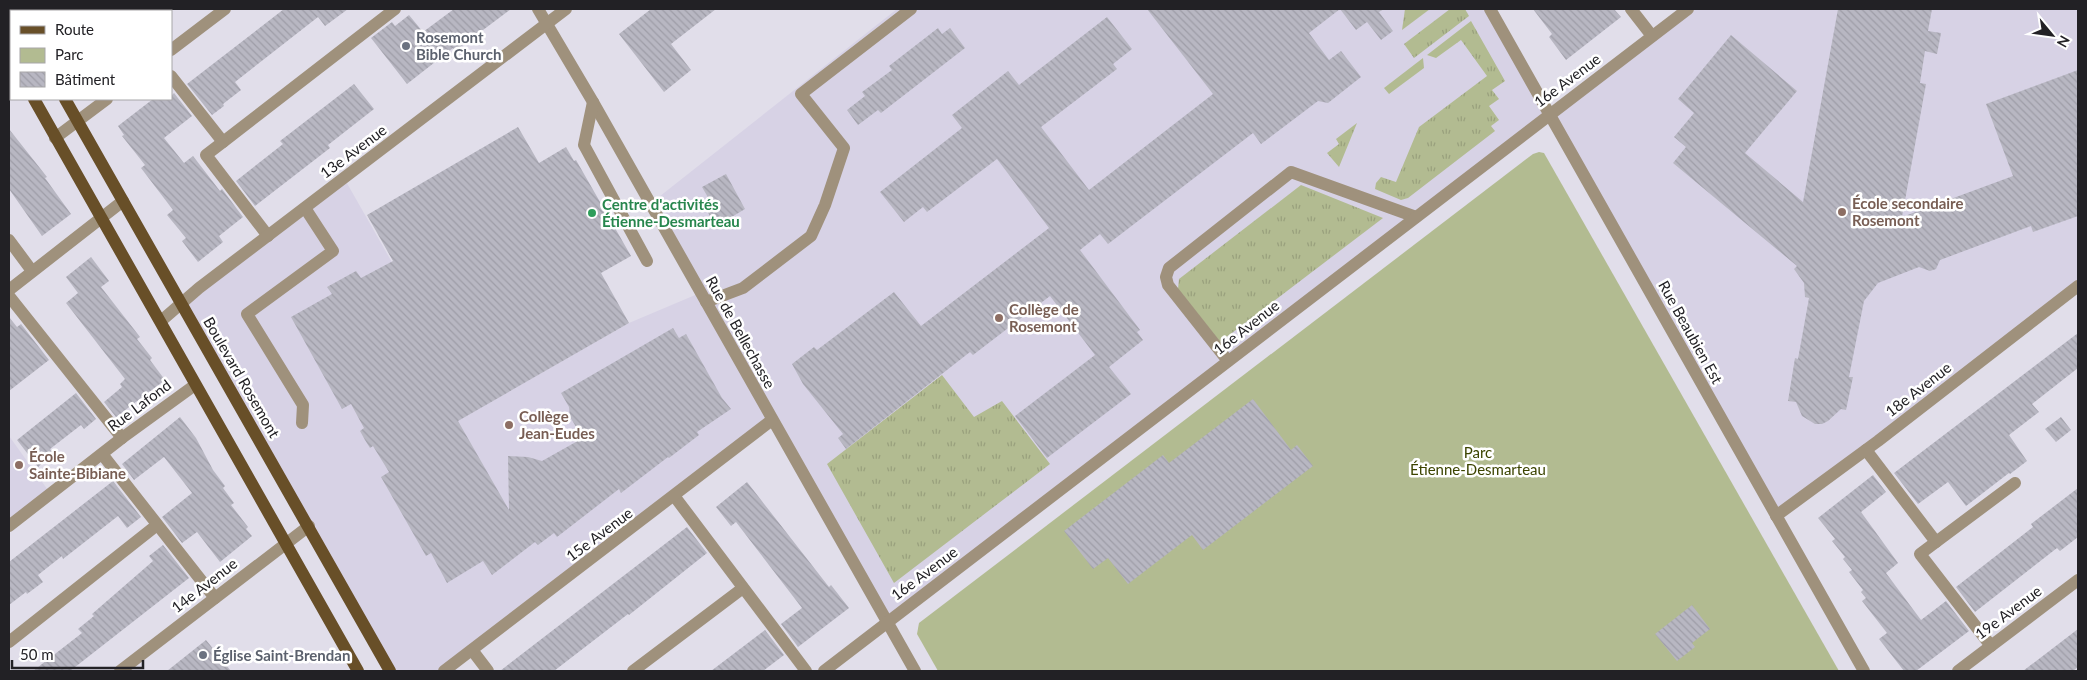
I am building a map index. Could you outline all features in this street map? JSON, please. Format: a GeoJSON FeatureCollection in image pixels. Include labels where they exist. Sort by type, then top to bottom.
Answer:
{"type":"FeatureCollection","features":[{"type":"Feature","properties":{"kind":"main road"},"geometry":{"type":"LineString","coordinates":[[35,100],[358,671]]}},
{"type":"Feature","properties":{"kind":"main road","name":"Boulevard Rosemont"},"geometry":{"type":"LineString","coordinates":[[66,100],[310,526],[390,671]]}},
{"type":"Feature","properties":{"kind":"street"},"geometry":{"type":"LineString","coordinates":[[172,49],[225,9]]}},
{"type":"Feature","properties":{"kind":"street"},"geometry":{"type":"LineString","coordinates":[[268,236],[206,155],[395,9]]}},
{"type":"Feature","properties":{"kind":"street","name":"Rue de Bellechasse"},"geometry":{"type":"LineString","coordinates":[[538,9],[593,102],[914,671]]}},
{"type":"Feature","properties":{"kind":"street","name":"13e Avenue"},"geometry":{"type":"LineString","coordinates":[[161,322],[182,303],[268,236],[566,9]]}},
{"type":"Feature","properties":{"kind":"street"},"geometry":{"type":"LineString","coordinates":[[706,302],[743,288],[812,236],[825,205],[844,148],[801,94],[911,9]]}},
{"type":"Feature","properties":{"kind":"street","name":"Rue Beaubien Est"},"geometry":{"type":"LineString","coordinates":[[1490,9],[1864,671]]}},
{"type":"Feature","properties":{"kind":"street"},"geometry":{"type":"LineString","coordinates":[[1632,9],[1652,36]]}},
{"type":"Feature","properties":{"kind":"street","name":"16e Avenue"},"geometry":{"type":"LineString","coordinates":[[824,671],[1688,9]]}},
{"type":"Feature","properties":{"kind":"street"},"geometry":{"type":"LineString","coordinates":[[172,77],[223,142]]}},
{"type":"Feature","properties":{"kind":"street"},"geometry":{"type":"LineString","coordinates":[[56,138],[106,100]]}},
{"type":"Feature","properties":{"kind":"street"},"geometry":{"type":"LineString","coordinates":[[593,102],[584,145],[647,261]]}},
{"type":"Feature","properties":{"kind":"street"},"geometry":{"type":"LineString","coordinates":[[1228,362],[1168,285],[1166,278],[1169,268],[1291,172],[1416,217]]}},
{"type":"Feature","properties":{"kind":"street"},"geometry":{"type":"LineString","coordinates":[[9,290],[123,201]]}},
{"type":"Feature","properties":{"kind":"street"},"geometry":{"type":"LineString","coordinates":[[302,423],[303,405],[247,314],[333,251],[305,208]]}},
{"type":"Feature","properties":{"kind":"street"},"geometry":{"type":"LineString","coordinates":[[9,240],[32,271]]}},
{"type":"Feature","properties":{"kind":"street","name":"18e Avenue"},"geometry":{"type":"LineString","coordinates":[[1776,516],[1866,450],[2078,286]]}},
{"type":"Feature","properties":{"kind":"street"},"geometry":{"type":"LineString","coordinates":[[9,296],[122,438]]}},
{"type":"Feature","properties":{"kind":"street","name":"Rue Lafond"},"geometry":{"type":"LineString","coordinates":[[9,526],[122,438],[195,385]]}},
{"type":"Feature","properties":{"kind":"street","name":"15e Avenue"},"geometry":{"type":"LineString","coordinates":[[444,671],[674,497],[772,420]]}},
{"type":"Feature","properties":{"kind":"street"},"geometry":{"type":"LineString","coordinates":[[1866,450],[1936,542]]}},
{"type":"Feature","properties":{"kind":"street"},"geometry":{"type":"LineString","coordinates":[[102,454],[214,598]]}},
{"type":"Feature","properties":{"kind":"street"},"geometry":{"type":"LineString","coordinates":[[1991,646],[1920,554],[2015,483]]}},
{"type":"Feature","properties":{"kind":"street"},"geometry":{"type":"LineString","coordinates":[[674,497],[806,671]]}},
{"type":"Feature","properties":{"kind":"street"},"geometry":{"type":"LineString","coordinates":[[9,642],[157,525]]}},
{"type":"Feature","properties":{"kind":"street","name":"14e Avenue"},"geometry":{"type":"LineString","coordinates":[[120,671],[310,526]]}},
{"type":"Feature","properties":{"kind":"street","name":"19e Avenue"},"geometry":{"type":"LineString","coordinates":[[1958,671],[2078,580]]}},
{"type":"Feature","properties":{"kind":"street"},"geometry":{"type":"LineString","coordinates":[[633,671],[743,588]]}},
{"type":"Feature","properties":{"kind":"street"},"geometry":{"type":"LineString","coordinates":[[472,650],[488,671]]}},
{"type":"Feature","properties":{"kind":"shaded area","name":"Collège de Rosemont"},"geometry":{"type":"Polygon","coordinates":[[[897,9],[1490,9],[1549,114],[887,622],[772,421],[444,671],[391,671],[182,303],[344,178],[476,410],[629,323],[700,293],[650,204],[897,9]]]}},
{"type":"Feature","properties":{"kind":"shaded area","name":"École secondaire Rosemont"},"geometry":{"type":"Polygon","coordinates":[[[1688,9],[2078,9],[2078,285],[1776,516],[1549,114],[1688,9]]]}},
{"type":"Feature","properties":{"kind":"shaded area","name":"École Sainte-Bibiane"},"geometry":{"type":"Polygon","coordinates":[[[9,436],[50,493],[9,526],[9,436]]]}},
{"type":"Feature","properties":{"kind":"green space"},"geometry":{"type":"Polygon","coordinates":[[[1405,9],[1430,9],[1402,30],[1405,9]]]}},
{"type":"Feature","properties":{"kind":"green space"},"geometry":{"type":"Polygon","coordinates":[[[1450,9],[1465,9],[1469,16],[1414,58],[1404,44],[1450,9]]]}},
{"type":"Feature","properties":{"kind":"green space"},"geometry":{"type":"Polygon","coordinates":[[[1471,21],[1505,81],[1492,90],[1499,99],[1489,106],[1499,120],[1491,126],[1495,131],[1408,198],[1401,200],[1375,189],[1376,183],[1381,177],[1396,182],[1419,127],[1487,76],[1461,40],[1436,58],[1427,55],[1471,21]]]}},
{"type":"Feature","properties":{"kind":"green space"},"geometry":{"type":"Polygon","coordinates":[[[1423,58],[1424,68],[1389,94],[1384,88],[1423,58]]]}},
{"type":"Feature","properties":{"kind":"green space"},"geometry":{"type":"Polygon","coordinates":[[[1357,123],[1339,167],[1327,153],[1339,144],[1336,139],[1357,123]]]}},
{"type":"Feature","properties":{"kind":"green space","name":"Parc Étienne-Desmarteau"},"geometry":{"type":"Polygon","coordinates":[[[1544,153],[1839,671],[938,671],[917,634],[919,623],[1533,154],[1544,153]]]}},
{"type":"Feature","properties":{"kind":"green space"},"geometry":{"type":"Polygon","coordinates":[[[1301,185],[1383,218],[1220,342],[1178,289],[1179,279],[1301,185]]]}},
{"type":"Feature","properties":{"kind":"green space"},"geometry":{"type":"Polygon","coordinates":[[[942,375],[974,417],[1002,401],[1050,464],[894,583],[827,464],[942,375]]]}},
{"type":"Feature","properties":{"kind":"building"},"geometry":{"type":"Polygon","coordinates":[[[284,9],[348,9],[325,26],[318,17],[235,82],[241,90],[212,115],[187,84],[284,9]]]}},
{"type":"Feature","properties":{"kind":"building"},"geometry":{"type":"Polygon","coordinates":[[[454,9],[511,9],[455,51],[453,48],[407,84],[371,38],[392,22],[395,26],[409,15],[423,32],[454,9]]]}},
{"type":"Feature","properties":{"kind":"building"},"geometry":{"type":"Polygon","coordinates":[[[651,9],[716,9],[671,44],[691,70],[664,92],[619,34],[651,9]]]}},
{"type":"Feature","properties":{"kind":"building"},"geometry":{"type":"Polygon","coordinates":[[[1147,9],[1340,9],[1309,33],[1329,60],[1341,51],[1361,77],[1328,103],[1318,101],[1261,144],[1253,133],[1108,244],[1100,234],[1080,250],[1140,330],[1137,332],[1143,340],[1109,367],[1131,394],[1047,458],[1015,416],[1095,355],[1050,296],[973,355],[970,352],[846,449],[838,438],[843,434],[803,384],[792,364],[814,347],[817,350],[894,292],[921,326],[1049,228],[997,159],[927,212],[923,207],[904,222],[880,192],[962,128],[952,115],[1008,71],[1019,85],[1107,17],[1132,49],[1113,64],[1117,69],[1041,127],[1089,190],[1213,94],[1147,9]]]}},
{"type":"Feature","properties":{"kind":"building"},"geometry":{"type":"Polygon","coordinates":[[[1340,9],[1384,9],[1379,12],[1393,31],[1381,40],[1367,22],[1356,30],[1340,9]]]}},
{"type":"Feature","properties":{"kind":"building"},"geometry":{"type":"Polygon","coordinates":[[[1533,9],[1614,9],[1621,17],[1566,60],[1549,37],[1552,34],[1533,9]]]}},
{"type":"Feature","properties":{"kind":"building"},"geometry":{"type":"Polygon","coordinates":[[[1838,9],[1932,9],[1928,31],[1941,33],[1937,54],[1925,51],[1920,83],[1926,84],[1902,217],[2013,176],[1986,104],[2078,70],[2078,216],[2033,232],[2031,226],[1940,260],[1936,269],[1930,271],[1919,267],[1878,283],[1864,301],[1849,377],[1853,377],[1846,410],[1841,409],[1828,421],[1822,424],[1815,424],[1802,416],[1796,402],[1788,401],[1795,358],[1798,359],[1809,298],[1805,297],[1804,283],[1794,269],[1797,266],[1673,163],[1686,147],[1674,137],[1694,113],[1678,99],[1731,35],[1797,91],[1745,153],[1803,202],[1838,9]]]}},
{"type":"Feature","properties":{"kind":"building"},"geometry":{"type":"Polygon","coordinates":[[[938,28],[942,34],[950,28],[965,48],[881,113],[878,110],[858,125],[847,110],[865,96],[862,92],[892,70],[889,66],[938,28]]]}},
{"type":"Feature","properties":{"kind":"building"},"geometry":{"type":"Polygon","coordinates":[[[354,84],[374,109],[328,145],[330,148],[255,206],[236,181],[283,144],[280,141],[354,84]]]}},
{"type":"Feature","properties":{"kind":"building"},"geometry":{"type":"Polygon","coordinates":[[[174,93],[192,116],[164,138],[184,163],[193,156],[220,191],[222,189],[243,217],[219,236],[223,242],[198,262],[182,241],[186,238],[167,215],[173,210],[141,168],[145,165],[122,136],[124,135],[118,126],[152,100],[172,100],[174,93]]]}},
{"type":"Feature","properties":{"kind":"building"},"geometry":{"type":"Polygon","coordinates":[[[518,127],[539,163],[566,147],[574,161],[576,160],[631,256],[601,273],[629,323],[458,421],[509,510],[508,456],[528,457],[542,461],[583,438],[570,417],[569,407],[561,393],[673,328],[679,338],[686,334],[722,398],[731,409],[697,432],[699,435],[669,458],[621,493],[619,489],[557,537],[554,533],[538,545],[535,542],[492,575],[483,561],[447,583],[431,553],[426,556],[381,477],[389,472],[373,446],[370,448],[365,440],[360,431],[364,428],[351,404],[342,409],[291,317],[332,294],[327,287],[356,271],[361,278],[393,261],[367,215],[518,127]]]}},
{"type":"Feature","properties":{"kind":"building"},"geometry":{"type":"Polygon","coordinates":[[[9,129],[47,177],[45,178],[71,214],[42,236],[9,189],[9,129]]]}},
{"type":"Feature","properties":{"kind":"building"},"geometry":{"type":"Polygon","coordinates":[[[726,174],[745,209],[715,227],[707,210],[713,206],[702,187],[726,174]]]}},
{"type":"Feature","properties":{"kind":"building"},"geometry":{"type":"Polygon","coordinates":[[[91,257],[109,281],[101,287],[140,337],[137,339],[152,358],[150,360],[165,380],[116,417],[104,402],[122,387],[120,384],[125,379],[66,303],[78,293],[66,277],[91,257]]]}},
{"type":"Feature","properties":{"kind":"building"},"geometry":{"type":"Polygon","coordinates":[[[9,317],[17,327],[21,324],[49,360],[9,391],[9,317]]]}},
{"type":"Feature","properties":{"kind":"building"},"geometry":{"type":"Polygon","coordinates":[[[2078,333],[2078,368],[2032,404],[2039,412],[2009,435],[2027,461],[1966,506],[1948,482],[1918,504],[1894,473],[2078,333]]]}},
{"type":"Feature","properties":{"kind":"building"},"geometry":{"type":"Polygon","coordinates":[[[76,393],[96,419],[84,429],[81,425],[50,449],[54,454],[38,467],[17,440],[76,393]]]}},
{"type":"Feature","properties":{"kind":"building"},"geometry":{"type":"Polygon","coordinates":[[[1253,399],[1291,450],[1297,445],[1313,466],[1203,550],[1192,535],[1128,584],[1108,558],[1093,569],[1064,531],[1163,455],[1169,463],[1253,399]]]}},
{"type":"Feature","properties":{"kind":"building"},"geometry":{"type":"Polygon","coordinates":[[[180,417],[196,438],[213,470],[225,486],[223,488],[234,503],[231,505],[248,527],[246,529],[252,536],[220,562],[197,532],[182,543],[162,517],[192,493],[164,457],[134,480],[122,464],[180,417]]]}},
{"type":"Feature","properties":{"kind":"building"},"geometry":{"type":"Polygon","coordinates":[[[2061,417],[2071,430],[2056,442],[2045,429],[2061,417]]]}},
{"type":"Feature","properties":{"kind":"building"},"geometry":{"type":"Polygon","coordinates":[[[1873,475],[1886,492],[1861,512],[1898,563],[1886,573],[1921,620],[1946,601],[1969,631],[1916,671],[1904,671],[1879,639],[1887,633],[1862,601],[1866,598],[1861,592],[1863,590],[1849,572],[1852,570],[1843,559],[1845,557],[1832,541],[1835,539],[1818,518],[1873,475]]]}},
{"type":"Feature","properties":{"kind":"building"},"geometry":{"type":"Polygon","coordinates":[[[113,481],[141,517],[127,528],[118,516],[63,559],[62,556],[38,575],[43,582],[9,605],[9,562],[113,481]]]}},
{"type":"Feature","properties":{"kind":"building"},"geometry":{"type":"Polygon","coordinates":[[[747,482],[829,587],[831,585],[849,608],[798,647],[781,624],[802,608],[736,522],[731,526],[716,507],[747,482]]]}},
{"type":"Feature","properties":{"kind":"building"},"geometry":{"type":"Polygon","coordinates":[[[2078,488],[2078,537],[2060,551],[2057,548],[1975,612],[1956,587],[2033,527],[2031,524],[2078,488]]]}},
{"type":"Feature","properties":{"kind":"building"},"geometry":{"type":"Polygon","coordinates":[[[687,527],[707,553],[629,615],[554,671],[500,671],[687,527]]]}},
{"type":"Feature","properties":{"kind":"building"},"geometry":{"type":"Polygon","coordinates":[[[163,545],[189,578],[70,671],[33,671],[82,633],[78,629],[94,616],[92,614],[153,561],[149,556],[163,545]]]}},
{"type":"Feature","properties":{"kind":"building"},"geometry":{"type":"Polygon","coordinates":[[[1692,605],[1710,629],[1692,643],[1695,647],[1677,661],[1655,634],[1692,605]]]}},
{"type":"Feature","properties":{"kind":"building"},"geometry":{"type":"Polygon","coordinates":[[[2078,629],[2078,667],[2073,671],[2023,671],[2078,629]]]}},
{"type":"Feature","properties":{"kind":"building"},"geometry":{"type":"Polygon","coordinates":[[[765,630],[784,655],[763,671],[711,671],[765,630]]]}},
{"type":"Feature","properties":{"kind":"building","name":"Église Saint-Brendan"},"geometry":{"type":"Polygon","coordinates":[[[206,640],[231,671],[167,671],[206,640]]]}},
{"type":"Feature","properties":{"kind":"place","name":"Rosemont Bible Church"},"geometry":{"type":"Point","coordinates":[406,46]}},
{"type":"Feature","properties":{"kind":"place","name":"École secondaire Rosemont"},"geometry":{"type":"Point","coordinates":[1842,212]}},
{"type":"Feature","properties":{"kind":"place","name":"Centre d'activités Étienne-Desmarteau"},"geometry":{"type":"Point","coordinates":[592,213]}},
{"type":"Feature","properties":{"kind":"place","name":"Collège de Rosemont"},"geometry":{"type":"Point","coordinates":[999,318]}},
{"type":"Feature","properties":{"kind":"place","name":"Collège Jean-Eudes"},"geometry":{"type":"Point","coordinates":[509,425]}},
{"type":"Feature","properties":{"kind":"place","name":"École Sainte-Bibiane"},"geometry":{"type":"Point","coordinates":[19,465]}},
{"type":"Feature","properties":{"kind":"place","name":"Église Saint-Brendan"},"geometry":{"type":"Point","coordinates":[203,655]}}]}
